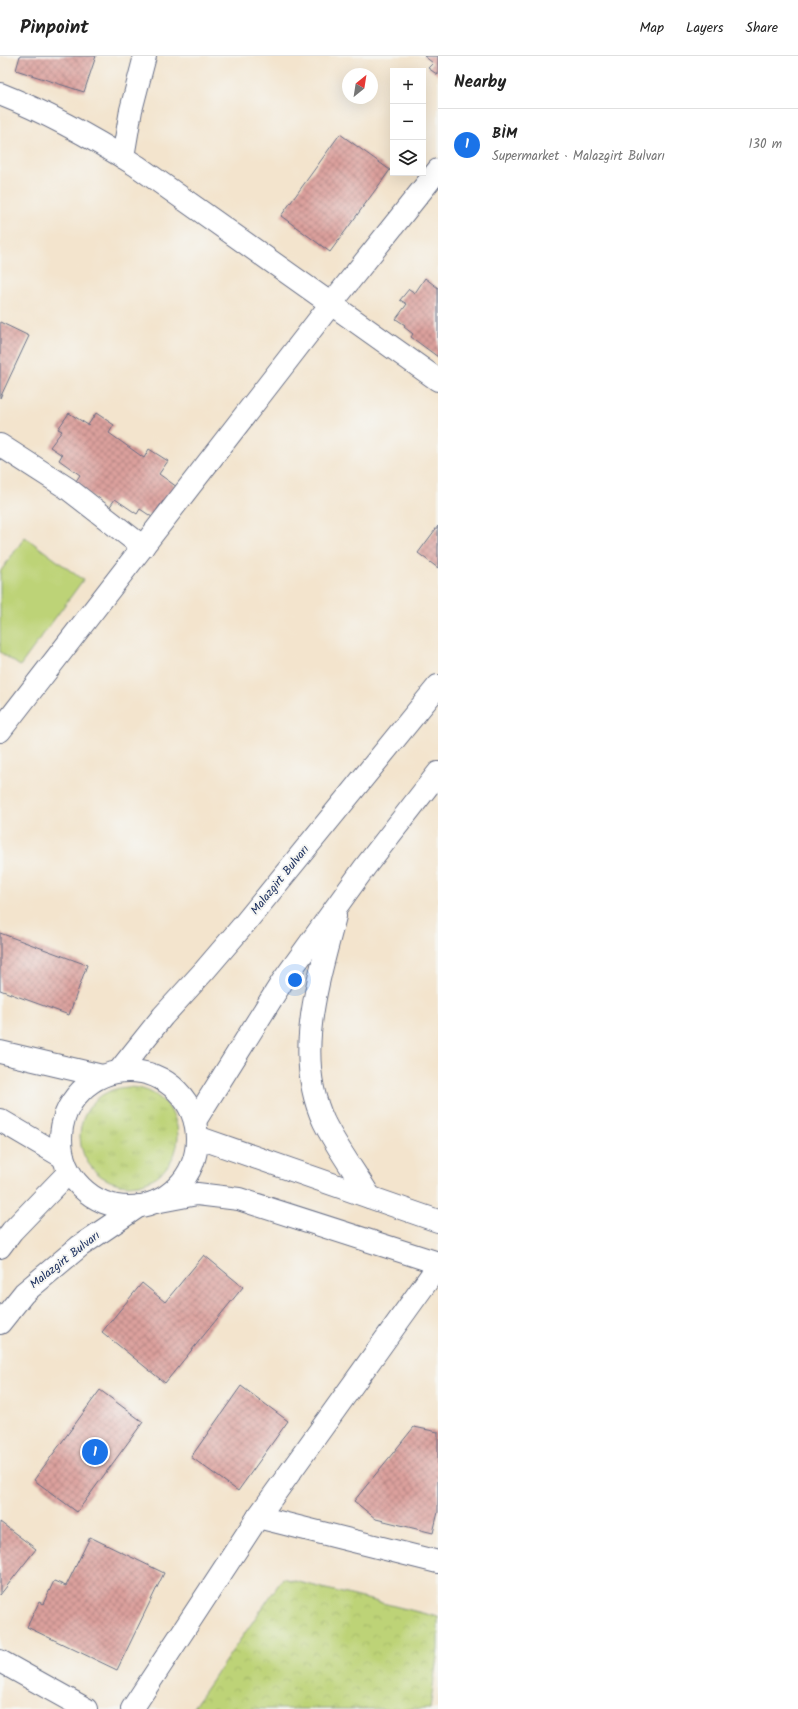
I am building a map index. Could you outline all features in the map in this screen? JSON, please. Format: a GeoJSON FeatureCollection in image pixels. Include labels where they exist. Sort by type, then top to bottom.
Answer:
{"type":"FeatureCollection","features":[{"type":"Feature","properties":{"kind":"main road"},"geometry":{"type":"LineString","coordinates":[[123,157],[131,110],[145,56]]}},
{"type":"Feature","properties":{"kind":"main road"},"geometry":{"type":"LineString","coordinates":[[0,94],[38,110],[72,127],[123,157],[438,380]]}},
{"type":"Feature","properties":{"kind":"main road"},"geometry":{"type":"LineString","coordinates":[[0,731],[331,304],[438,170]]}},
{"type":"Feature","properties":{"kind":"main road"},"geometry":{"type":"LineString","coordinates":[[0,445],[67,488],[143,547]]}},
{"type":"Feature","properties":{"kind":"main road","name":"Malazgirt Bulvarı"},"geometry":{"type":"LineString","coordinates":[[111,1073],[205,970],[241,928],[438,686]]}},
{"type":"Feature","properties":{"kind":"main road"},"geometry":{"type":"LineString","coordinates":[[196,1129],[282,982],[338,904],[438,773]]}},
{"type":"Feature","properties":{"kind":"main road"},"geometry":{"type":"LineString","coordinates":[[338,904],[314,998],[309,1050],[311,1073],[315,1096],[324,1120],[336,1144],[351,1165],[370,1197]]}},
{"type":"Feature","properties":{"kind":"main road"},"geometry":{"type":"LineString","coordinates":[[0,1052],[111,1073],[135,1071],[146,1073],[166,1081],[179,1092],[188,1105],[196,1129],[196,1153],[190,1169],[181,1183],[169,1194],[147,1204]]}},
{"type":"Feature","properties":{"kind":"main road"},"geometry":{"type":"LineString","coordinates":[[111,1073],[88,1084],[76,1095],[67,1108],[62,1124],[60,1140],[66,1164],[79,1185],[92,1196],[107,1203],[123,1206],[147,1204],[197,1194],[240,1199],[438,1265],[258,1517],[132,1709]]}},
{"type":"Feature","properties":{"kind":"main road"},"geometry":{"type":"LineString","coordinates":[[0,1120],[66,1164]]}},
{"type":"Feature","properties":{"kind":"main road"},"geometry":{"type":"LineString","coordinates":[[196,1129],[370,1197],[438,1220]]}},
{"type":"Feature","properties":{"kind":"main road"},"geometry":{"type":"LineString","coordinates":[[0,1247],[66,1164]]}},
{"type":"Feature","properties":{"kind":"main road","name":"Malazgirt Bulvarı"},"geometry":{"type":"LineString","coordinates":[[0,1323],[24,1293],[80,1246],[147,1204]]}},
{"type":"Feature","properties":{"kind":"main road"},"geometry":{"type":"LineString","coordinates":[[258,1517],[438,1562]]}},
{"type":"Feature","properties":{"kind":"main road"},"geometry":{"type":"LineString","coordinates":[[0,1661],[86,1709]]}},
{"type":"Feature","properties":{"kind":"green space"},"geometry":{"type":"Polygon","coordinates":[[[25,537],[83,580],[20,666],[0,652],[0,572],[25,537]]]}},
{"type":"Feature","properties":{"kind":"green space"},"geometry":{"type":"Polygon","coordinates":[[[129,1087],[139,1088],[156,1095],[170,1109],[177,1126],[177,1146],[170,1163],[156,1177],[139,1184],[129,1185],[119,1184],[102,1177],[88,1163],[81,1146],[80,1136],[81,1126],[88,1109],[102,1095],[119,1088],[129,1087]]]}},
{"type":"Feature","properties":{"kind":"green space"},"geometry":{"type":"Polygon","coordinates":[[[283,1578],[438,1617],[438,1649],[430,1709],[192,1709],[283,1578]]]}},
{"type":"Feature","properties":{"kind":"building"},"geometry":{"type":"Polygon","coordinates":[[[20,56],[96,56],[84,92],[16,70],[20,56]]]}},
{"type":"Feature","properties":{"kind":"building"},"geometry":{"type":"Polygon","coordinates":[[[424,56],[438,56],[438,75],[428,68],[433,63],[424,56]]]}},
{"type":"Feature","properties":{"kind":"building"},"geometry":{"type":"Polygon","coordinates":[[[340,134],[390,170],[330,252],[281,216],[340,134]]]}},
{"type":"Feature","properties":{"kind":"building"},"geometry":{"type":"Polygon","coordinates":[[[425,278],[438,288],[438,357],[411,337],[413,334],[404,327],[405,325],[396,319],[407,304],[400,300],[409,289],[415,293],[425,278]]]}},
{"type":"Feature","properties":{"kind":"building"},"geometry":{"type":"Polygon","coordinates":[[[0,322],[29,336],[0,398],[0,322]]]}},
{"type":"Feature","properties":{"kind":"building"},"geometry":{"type":"Polygon","coordinates":[[[69,413],[88,425],[96,413],[114,425],[109,433],[144,458],[149,449],[168,461],[159,474],[177,487],[166,503],[163,501],[152,517],[140,509],[137,514],[115,499],[109,508],[74,484],[80,475],[59,460],[62,455],[50,447],[62,431],[58,429],[69,413]]]}},
{"type":"Feature","properties":{"kind":"building"},"geometry":{"type":"Polygon","coordinates":[[[438,526],[438,568],[418,553],[438,526]]]}},
{"type":"Feature","properties":{"kind":"building"},"geometry":{"type":"Polygon","coordinates":[[[0,933],[87,965],[69,1015],[0,990],[0,933]]]}},
{"type":"Feature","properties":{"kind":"building"},"geometry":{"type":"Polygon","coordinates":[[[204,1255],[243,1287],[165,1383],[102,1332],[142,1283],[165,1302],[204,1255]]]}},
{"type":"Feature","properties":{"kind":"building"},"geometry":{"type":"Polygon","coordinates":[[[241,1386],[288,1421],[238,1491],[191,1457],[241,1386]]]}},
{"type":"Feature","properties":{"kind":"building"},"geometry":{"type":"Polygon","coordinates":[[[100,1390],[143,1422],[77,1512],[34,1480],[100,1390]]]}},
{"type":"Feature","properties":{"kind":"building"},"geometry":{"type":"Polygon","coordinates":[[[414,1427],[438,1432],[438,1512],[433,1533],[376,1519],[354,1501],[414,1427]]]}},
{"type":"Feature","properties":{"kind":"building"},"geometry":{"type":"Polygon","coordinates":[[[0,1522],[36,1549],[0,1595],[0,1522]]]}},
{"type":"Feature","properties":{"kind":"building"},"geometry":{"type":"Polygon","coordinates":[[[90,1537],[164,1573],[117,1670],[27,1627],[39,1602],[43,1604],[54,1581],[66,1586],[90,1537]]]}},
{"type":"Feature","properties":{"kind":"place","name":"BİM"},"geometry":{"type":"Point","coordinates":[95,1452]}}]}
